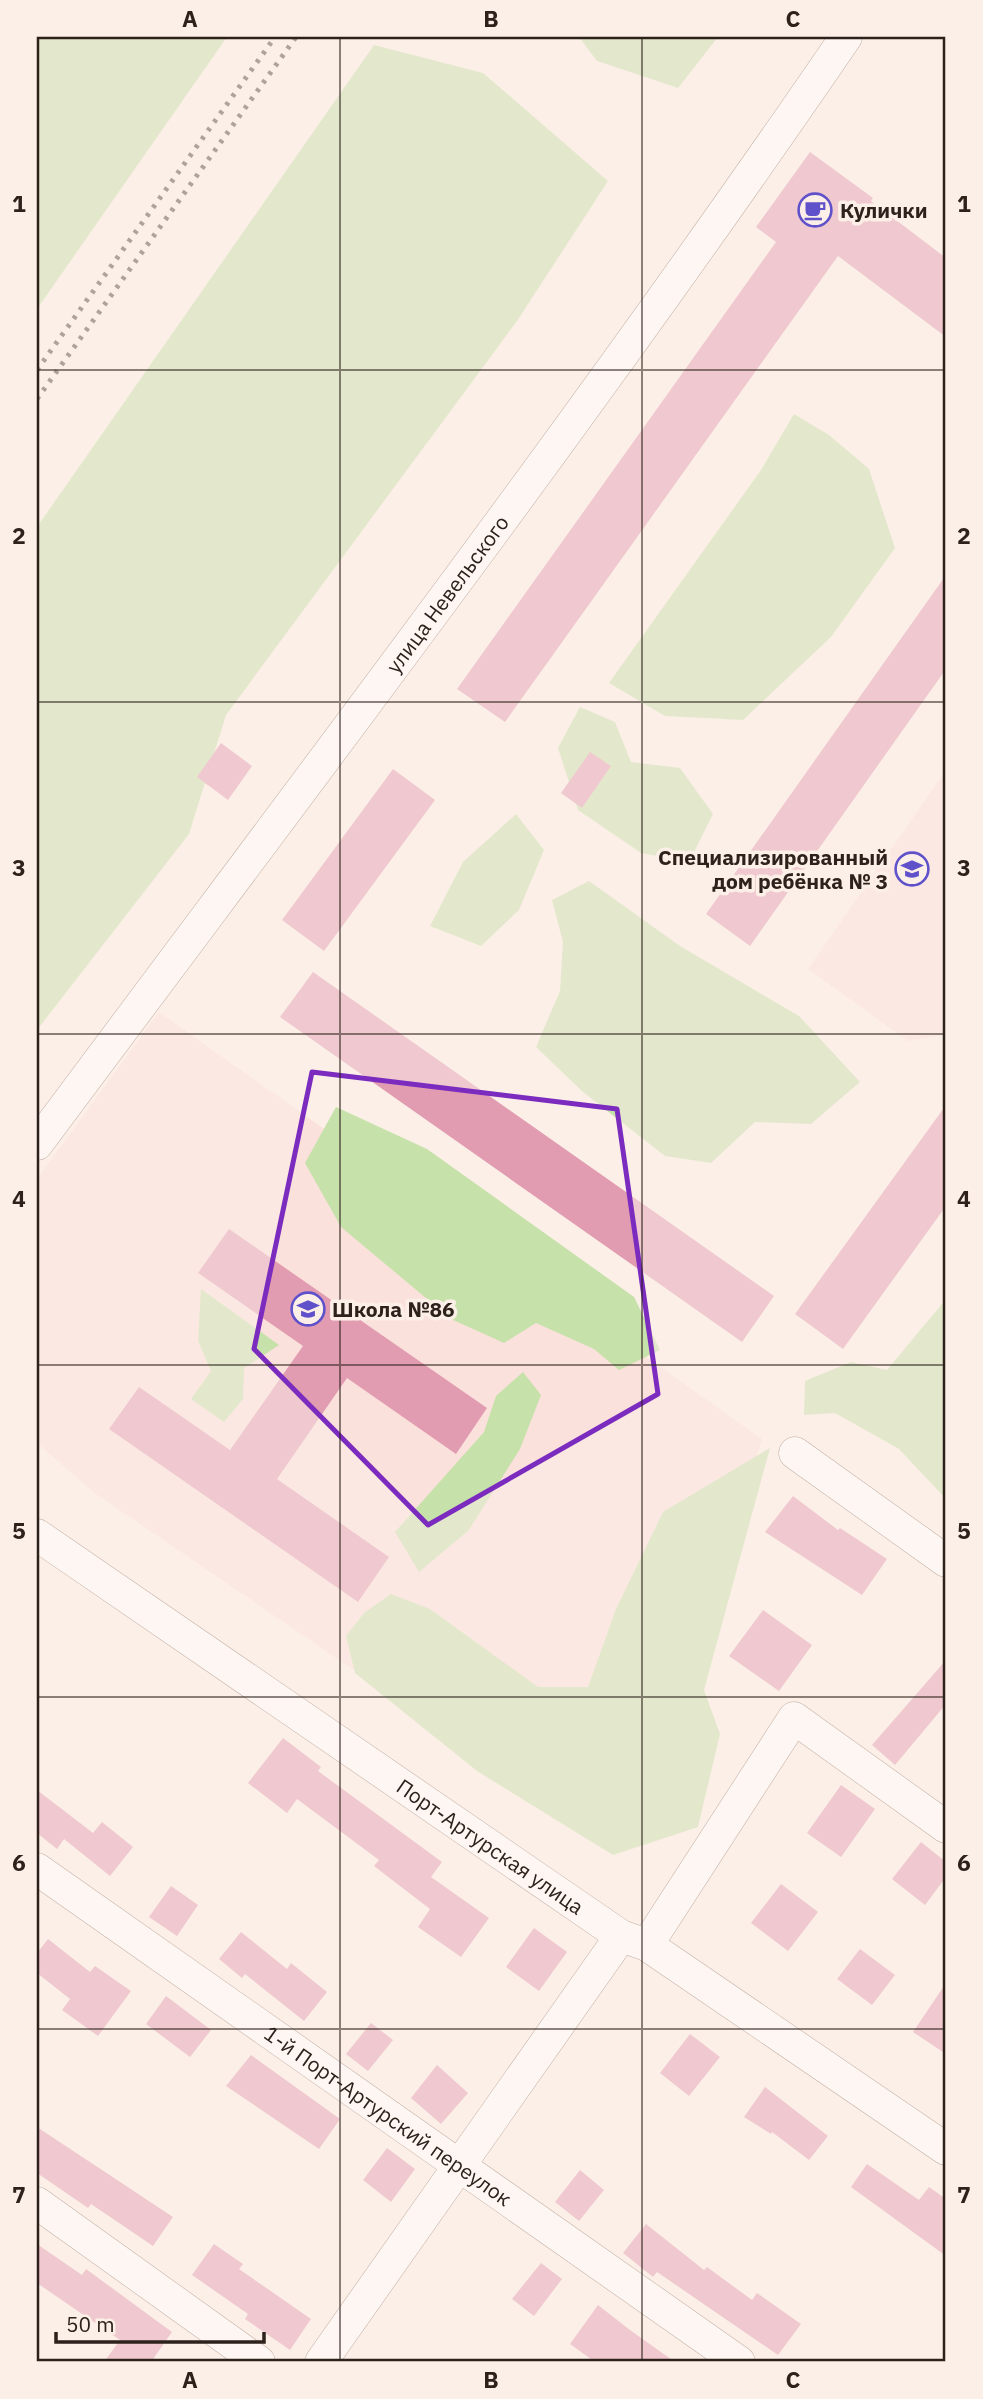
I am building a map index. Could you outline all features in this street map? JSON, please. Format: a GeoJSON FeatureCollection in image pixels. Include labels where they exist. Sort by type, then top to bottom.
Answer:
{"type":"FeatureCollection","features":[{"type":"Feature","properties":{"kind":"street","name":"улица Невельского"},"geometry":{"type":"LineString","coordinates":[[37,1144],[376,689],[750,177],[846,37]]}},
{"type":"Feature","properties":{"kind":"street"},"geometry":{"type":"LineString","coordinates":[[795,1453],[946,1561]]}},
{"type":"Feature","properties":{"kind":"street","name":"Порт-Артурская улица"},"geometry":{"type":"LineString","coordinates":[[37,1535],[946,2149]]}},
{"type":"Feature","properties":{"kind":"street"},"geometry":{"type":"LineString","coordinates":[[321,2362],[460,2167],[634,1940],[794,1718],[946,1827]]}},
{"type":"Feature","properties":{"kind":"street","name":"1-й Порт-Артурский переулок"},"geometry":{"type":"LineString","coordinates":[[37,1869],[739,2362]]}},
{"type":"Feature","properties":{"kind":"street"},"geometry":{"type":"LineString","coordinates":[[37,2203],[259,2362]]}},
{"type":"Feature","properties":{"kind":"highlighted area"},"geometry":{"type":"Polygon","coordinates":[[[312,1072],[617,1109],[658,1394],[428,1525],[254,1349],[312,1072]]]}},
{"type":"Feature","properties":{"kind":"shaded area","name":"Специализированный дом ребёнка № 3"},"geometry":{"type":"Polygon","coordinates":[[[946,770],[946,1035],[908,1041],[808,969],[946,770]]]}},
{"type":"Feature","properties":{"kind":"shaded area","name":"Школа №86"},"geometry":{"type":"Polygon","coordinates":[[[159,1012],[762,1439],[661,1784],[613,1847],[96,1494],[37,1443],[37,1179],[159,1012]]]}},
{"type":"Feature","properties":{"kind":"green space"},"geometry":{"type":"Polygon","coordinates":[[[37,37],[227,37],[37,309],[37,37]]]}},
{"type":"Feature","properties":{"kind":"green space"},"geometry":{"type":"Polygon","coordinates":[[[579,37],[718,37],[678,88],[597,61],[579,37]]]}},
{"type":"Feature","properties":{"kind":"green space"},"geometry":{"type":"Polygon","coordinates":[[[374,45],[483,73],[608,181],[517,321],[226,715],[189,834],[37,1030],[37,527],[374,45]]]}},
{"type":"Feature","properties":{"kind":"green space"},"geometry":{"type":"Polygon","coordinates":[[[794,414],[829,435],[869,469],[895,548],[831,637],[743,720],[665,716],[609,683],[761,470],[794,414]]]}},
{"type":"Feature","properties":{"kind":"green space"},"geometry":{"type":"Polygon","coordinates":[[[580,707],[615,722],[631,762],[680,768],[713,814],[689,862],[641,853],[578,810],[558,748],[580,707]]]}},
{"type":"Feature","properties":{"kind":"green space"},"geometry":{"type":"Polygon","coordinates":[[[516,814],[544,850],[519,910],[481,946],[430,926],[463,862],[516,814]]]}},
{"type":"Feature","properties":{"kind":"green space"},"geometry":{"type":"Polygon","coordinates":[[[589,881],[680,946],[799,1016],[860,1082],[811,1124],[755,1122],[711,1163],[665,1156],[583,1092],[536,1047],[560,991],[563,942],[552,900],[589,881]]]}},
{"type":"Feature","properties":{"kind":"green space"},"geometry":{"type":"Polygon","coordinates":[[[336,1107],[427,1149],[634,1297],[660,1350],[619,1370],[594,1349],[536,1323],[504,1343],[451,1319],[341,1227],[305,1163],[336,1107]]]}},
{"type":"Feature","properties":{"kind":"green space"},"geometry":{"type":"Polygon","coordinates":[[[201,1289],[279,1345],[244,1368],[243,1399],[224,1422],[191,1399],[211,1371],[198,1341],[201,1289]]]}},
{"type":"Feature","properties":{"kind":"green space"},"geometry":{"type":"Polygon","coordinates":[[[946,1299],[946,1499],[899,1449],[835,1413],[804,1415],[805,1381],[851,1362],[887,1370],[946,1299]]]}},
{"type":"Feature","properties":{"kind":"green space"},"geometry":{"type":"Polygon","coordinates":[[[523,1372],[541,1395],[520,1449],[469,1530],[419,1572],[395,1532],[484,1432],[496,1396],[523,1372]]]}},
{"type":"Feature","properties":{"kind":"green space"},"geometry":{"type":"Polygon","coordinates":[[[770,1448],[704,1690],[720,1734],[698,1827],[613,1855],[477,1771],[355,1673],[346,1636],[364,1613],[391,1594],[430,1609],[538,1687],[588,1687],[616,1609],[663,1512],[770,1448]]]}},
{"type":"Feature","properties":{"kind":"building"},"geometry":{"type":"Polygon","coordinates":[[[810,152],[873,198],[871,201],[946,258],[946,337],[838,256],[505,722],[457,689],[776,242],[756,227],[810,152]]]}},
{"type":"Feature","properties":{"kind":"building"},"geometry":{"type":"Polygon","coordinates":[[[946,575],[946,669],[750,946],[706,914],[946,575]]]}},
{"type":"Feature","properties":{"kind":"building"},"geometry":{"type":"Polygon","coordinates":[[[221,743],[252,766],[228,800],[197,777],[221,743]]]}},
{"type":"Feature","properties":{"kind":"building"},"geometry":{"type":"Polygon","coordinates":[[[590,752],[611,766],[582,808],[561,793],[590,752]]]}},
{"type":"Feature","properties":{"kind":"building"},"geometry":{"type":"Polygon","coordinates":[[[393,769],[435,800],[324,951],[282,920],[393,769]]]}},
{"type":"Feature","properties":{"kind":"building"},"geometry":{"type":"Polygon","coordinates":[[[313,972],[774,1296],[742,1342],[280,1017],[313,972]]]}},
{"type":"Feature","properties":{"kind":"building"},"geometry":{"type":"Polygon","coordinates":[[[946,1105],[946,1206],[843,1349],[795,1314],[946,1105]]]}},
{"type":"Feature","properties":{"kind":"building"},"geometry":{"type":"Polygon","coordinates":[[[229,1229],[487,1408],[456,1454],[347,1378],[277,1479],[389,1557],[358,1602],[109,1429],[139,1387],[230,1450],[303,1346],[198,1273],[229,1229]]]}},
{"type":"Feature","properties":{"kind":"building"},"geometry":{"type":"Polygon","coordinates":[[[793,1496],[838,1530],[840,1528],[887,1559],[862,1595],[765,1532],[793,1496]]]}},
{"type":"Feature","properties":{"kind":"building"},"geometry":{"type":"Polygon","coordinates":[[[763,1610],[812,1645],[779,1691],[729,1656],[763,1610]]]}},
{"type":"Feature","properties":{"kind":"building"},"geometry":{"type":"Polygon","coordinates":[[[946,1660],[946,1704],[895,1765],[872,1745],[946,1660]]]}},
{"type":"Feature","properties":{"kind":"building"},"geometry":{"type":"Polygon","coordinates":[[[283,1738],[321,1767],[318,1771],[442,1862],[431,1877],[489,1918],[461,1957],[418,1927],[430,1909],[374,1866],[379,1860],[297,1799],[287,1813],[248,1783],[283,1738]]]}},
{"type":"Feature","properties":{"kind":"building"},"geometry":{"type":"Polygon","coordinates":[[[841,1785],[875,1809],[841,1857],[807,1833],[841,1785]]]}},
{"type":"Feature","properties":{"kind":"building"},"geometry":{"type":"Polygon","coordinates":[[[37,1790],[93,1833],[102,1822],[133,1847],[110,1876],[64,1839],[57,1849],[37,1833],[37,1790]]]}},
{"type":"Feature","properties":{"kind":"building"},"geometry":{"type":"Polygon","coordinates":[[[921,1842],[946,1862],[946,1877],[925,1905],[892,1879],[921,1842]]]}},
{"type":"Feature","properties":{"kind":"building"},"geometry":{"type":"Polygon","coordinates":[[[781,1884],[818,1912],[788,1951],[751,1923],[781,1884]]]}},
{"type":"Feature","properties":{"kind":"building"},"geometry":{"type":"Polygon","coordinates":[[[171,1886],[198,1905],[177,1936],[149,1917],[171,1886]]]}},
{"type":"Feature","properties":{"kind":"building"},"geometry":{"type":"Polygon","coordinates":[[[534,1928],[567,1952],[539,1991],[506,1967],[534,1928]]]}},
{"type":"Feature","properties":{"kind":"building"},"geometry":{"type":"Polygon","coordinates":[[[241,1932],[287,1969],[291,1963],[327,1992],[304,2021],[245,1974],[242,1978],[219,1959],[241,1932]]]}},
{"type":"Feature","properties":{"kind":"building"},"geometry":{"type":"Polygon","coordinates":[[[48,1939],[90,1972],[95,1966],[131,1991],[98,2036],[62,2010],[70,1999],[37,1973],[37,1953],[48,1939]]]}},
{"type":"Feature","properties":{"kind":"building"},"geometry":{"type":"Polygon","coordinates":[[[860,1949],[895,1975],[872,2005],[837,1979],[860,1949]]]}},
{"type":"Feature","properties":{"kind":"building"},"geometry":{"type":"Polygon","coordinates":[[[946,1983],[946,2054],[913,2032],[946,1983]]]}},
{"type":"Feature","properties":{"kind":"building"},"geometry":{"type":"Polygon","coordinates":[[[166,1996],[211,2030],[190,2057],[146,2024],[166,1996]]]}},
{"type":"Feature","properties":{"kind":"building"},"geometry":{"type":"Polygon","coordinates":[[[371,2023],[393,2040],[368,2071],[346,2054],[371,2023]]]}},
{"type":"Feature","properties":{"kind":"building"},"geometry":{"type":"Polygon","coordinates":[[[690,2034],[720,2057],[689,2096],[660,2073],[690,2034]]]}},
{"type":"Feature","properties":{"kind":"building"},"geometry":{"type":"Polygon","coordinates":[[[251,2055],[340,2119],[319,2149],[226,2086],[251,2055]]]}},
{"type":"Feature","properties":{"kind":"building"},"geometry":{"type":"Polygon","coordinates":[[[437,2065],[468,2093],[441,2124],[411,2098],[437,2065]]]}},
{"type":"Feature","properties":{"kind":"building"},"geometry":{"type":"Polygon","coordinates":[[[765,2087],[828,2136],[809,2160],[772,2132],[771,2134],[744,2117],[765,2087]]]}},
{"type":"Feature","properties":{"kind":"building"},"geometry":{"type":"Polygon","coordinates":[[[37,2127],[173,2217],[153,2246],[91,2204],[88,2208],[37,2173],[37,2127]]]}},
{"type":"Feature","properties":{"kind":"building"},"geometry":{"type":"Polygon","coordinates":[[[387,2148],[415,2169],[391,2202],[363,2180],[387,2148]]]}},
{"type":"Feature","properties":{"kind":"building"},"geometry":{"type":"Polygon","coordinates":[[[867,2164],[919,2200],[929,2187],[946,2199],[946,2256],[851,2187],[867,2164]]]}},
{"type":"Feature","properties":{"kind":"building"},"geometry":{"type":"Polygon","coordinates":[[[580,2170],[604,2190],[579,2221],[555,2202],[580,2170]]]}},
{"type":"Feature","properties":{"kind":"building"},"geometry":{"type":"Polygon","coordinates":[[[646,2224],[704,2270],[707,2267],[752,2300],[757,2293],[801,2324],[778,2355],[657,2272],[653,2277],[623,2253],[646,2224]]]}},
{"type":"Feature","properties":{"kind":"building"},"geometry":{"type":"Polygon","coordinates":[[[37,2244],[82,2275],[86,2269],[172,2332],[151,2362],[104,2362],[120,2340],[37,2283],[37,2244]]]}},
{"type":"Feature","properties":{"kind":"building"},"geometry":{"type":"Polygon","coordinates":[[[214,2244],[243,2264],[239,2269],[311,2319],[290,2350],[245,2319],[248,2314],[192,2275],[214,2244]]]}},
{"type":"Feature","properties":{"kind":"building"},"geometry":{"type":"Polygon","coordinates":[[[541,2263],[562,2279],[534,2316],[512,2299],[541,2263]]]}},
{"type":"Feature","properties":{"kind":"building"},"geometry":{"type":"Polygon","coordinates":[[[598,2305],[675,2362],[595,2362],[570,2344],[598,2305]]]}},
{"type":"Feature","properties":{"kind":"railway"},"geometry":{"type":"LineString","coordinates":[[37,370],[275,37]]}},
{"type":"Feature","properties":{"kind":"railway"},"geometry":{"type":"LineString","coordinates":[[37,399],[296,37]]}},
{"type":"Feature","properties":{"kind":"place","name":"Кулички"},"geometry":{"type":"Point","coordinates":[815,210]}},
{"type":"Feature","properties":{"kind":"place","name":"Специализированный дом ребёнка № 3"},"geometry":{"type":"Point","coordinates":[912,869]}},
{"type":"Feature","properties":{"kind":"place","name":"Школа №86"},"geometry":{"type":"Point","coordinates":[308,1309]}}]}
